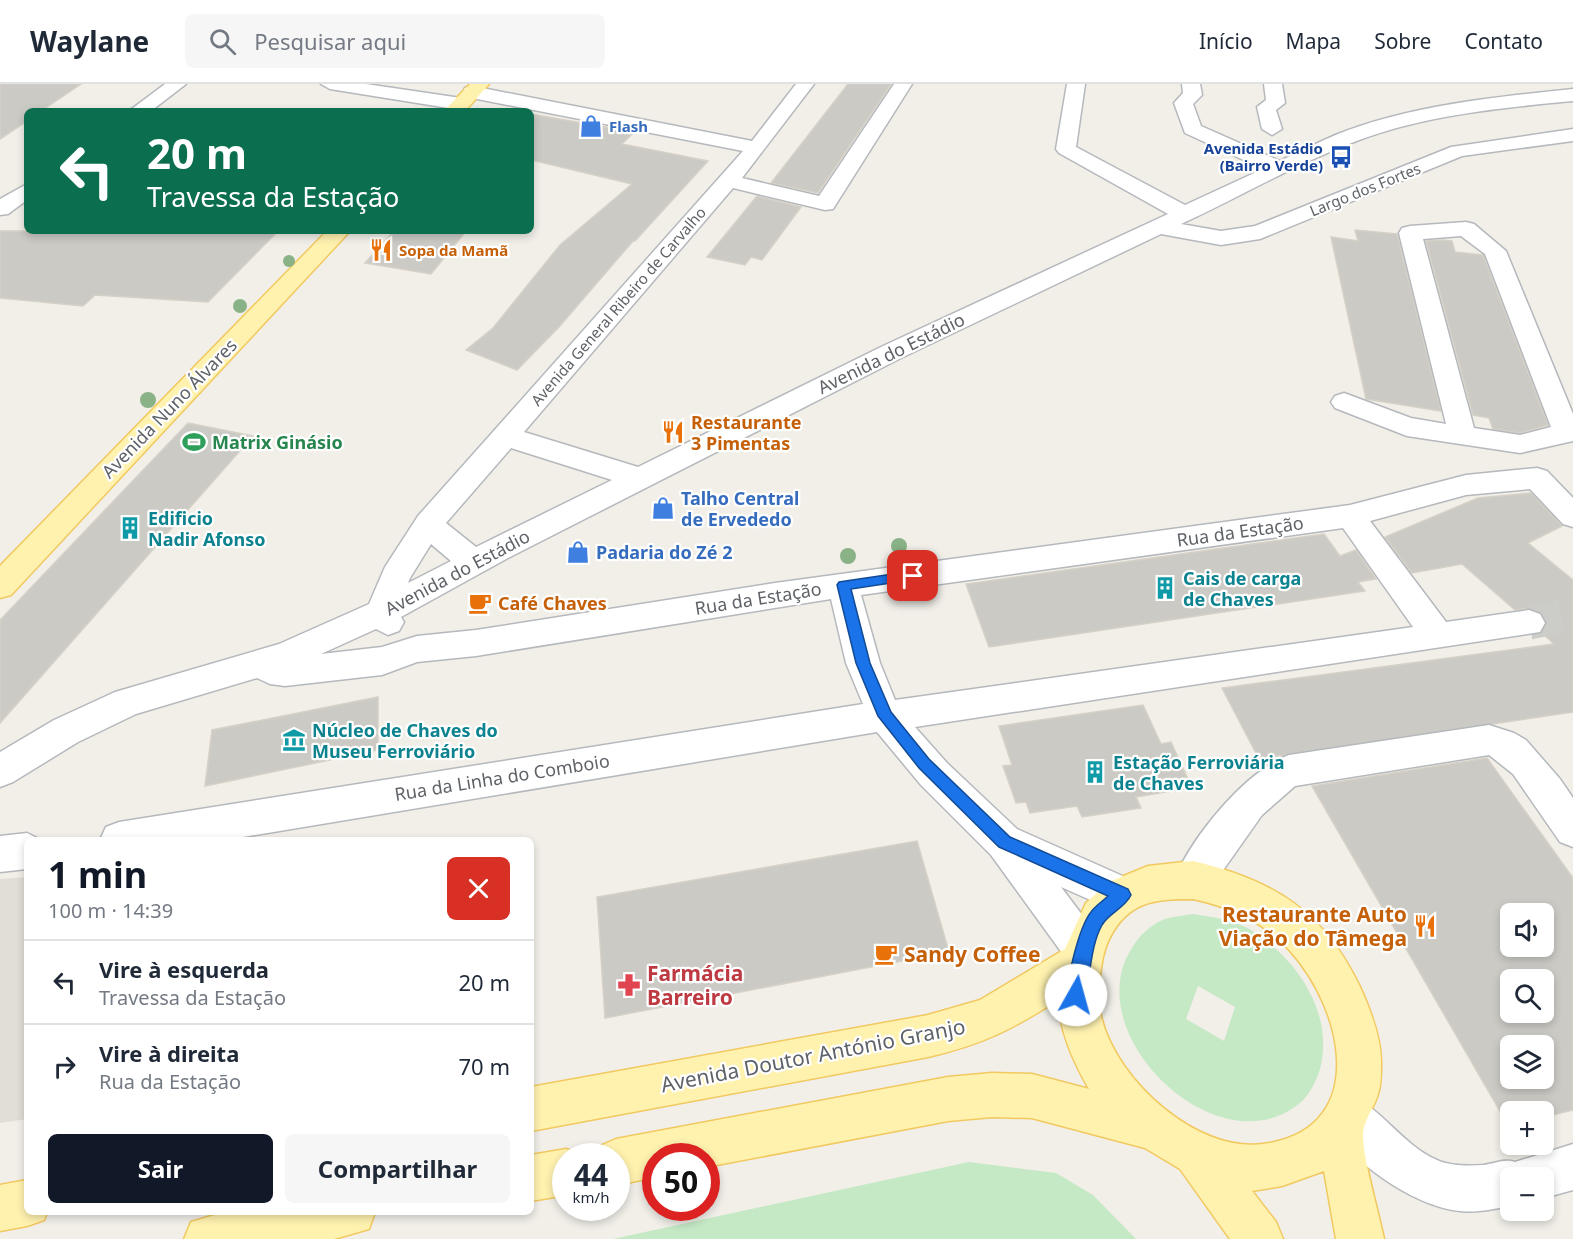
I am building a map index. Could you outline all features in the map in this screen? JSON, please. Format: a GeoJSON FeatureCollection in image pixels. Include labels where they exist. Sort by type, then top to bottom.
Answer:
{"type":"FeatureCollection","features":[{"type":"Feature","properties":{"kind":"main road","name":"Avenida Nuno Álvares"},"geometry":{"type":"LineString","coordinates":[[0,586],[336,234]]}},
{"type":"Feature","properties":{"kind":"main road"},"geometry":{"type":"LineString","coordinates":[[1193,880],[1231,889],[1268,908],[1303,936],[1331,970],[1351,1011],[1359,1054],[1356,1095],[1343,1123],[1312,1153],[1278,1166],[1239,1167],[1197,1156],[1150,1127],[1112,1088],[1087,1042],[1076,995],[1082,956],[1096,918],[1122,895],[1155,882],[1193,880]]}},
{"type":"Feature","properties":{"kind":"main road","name":"Avenida Doutor António Granjo"},"geometry":{"type":"LineString","coordinates":[[534,1108],[916,1038],[969,1026],[994,1016],[1082,956]]}},
{"type":"Feature","properties":{"kind":"main road"},"geometry":{"type":"LineString","coordinates":[[630,1159],[948,1099],[992,1095],[1032,1096],[1150,1127]]}},
{"type":"Feature","properties":{"kind":"main road"},"geometry":{"type":"LineString","coordinates":[[1343,1123],[1360,1239]]}},
{"type":"Feature","properties":{"kind":"main road"},"geometry":{"type":"LineString","coordinates":[[1197,1156],[1258,1239]]}},
{"type":"Feature","properties":{"kind":"main road"},"geometry":{"type":"LineString","coordinates":[[534,1177],[552,1174]]}},
{"type":"Feature","properties":{"kind":"main road"},"geometry":{"type":"LineString","coordinates":[[0,1208],[24,1204]]}},
{"type":"Feature","properties":{"kind":"main road"},"geometry":{"type":"LineString","coordinates":[[217,1238],[336,1215]]}},
{"type":"Feature","properties":{"kind":"street"},"geometry":{"type":"LineString","coordinates":[[143,108],[177,84]]}},
{"type":"Feature","properties":{"kind":"street"},"geometry":{"type":"LineString","coordinates":[[330,84],[467,98],[525,108]]}},
{"type":"Feature","properties":{"kind":"street","name":"Avenida General Ribeiro de Carvalho"},"geometry":{"type":"LineString","coordinates":[[382,612],[396,575],[428,525],[757,148],[805,84]]}},
{"type":"Feature","properties":{"kind":"street"},"geometry":{"type":"LineString","coordinates":[[728,181],[825,204],[903,84]]}},
{"type":"Feature","properties":{"kind":"street"},"geometry":{"type":"LineString","coordinates":[[1076,84],[1066,149],[1185,214]]}},
{"type":"Feature","properties":{"kind":"street"},"geometry":{"type":"LineString","coordinates":[[1191,84],[1193,95],[1182,103],[1192,129],[1280,169]]}},
{"type":"Feature","properties":{"kind":"street"},"geometry":{"type":"LineString","coordinates":[[1272,129],[1266,107],[1276,103],[1273,84]]}},
{"type":"Feature","properties":{"kind":"street","name":"Avenida do Estádio"},"geometry":{"type":"LineString","coordinates":[[0,771],[66,731],[127,702],[287,656],[382,612],[639,478],[902,347],[1329,145],[1489,91],[1522,100],[1573,95]]}},
{"type":"Feature","properties":{"kind":"street"},"geometry":{"type":"LineString","coordinates":[[534,110],[757,148]]}},
{"type":"Feature","properties":{"kind":"street","name":"Largo dos Fortes"},"geometry":{"type":"LineString","coordinates":[[1159,226],[1221,238],[1260,232],[1458,151],[1573,135]]}},
{"type":"Feature","properties":{"kind":"street"},"geometry":{"type":"LineString","coordinates":[[0,209],[24,192]]}},
{"type":"Feature","properties":{"kind":"street"},"geometry":{"type":"LineString","coordinates":[[1344,402],[1407,427],[1520,444],[1570,432],[1495,251],[1466,229],[1410,233],[1462,435]]}},
{"type":"Feature","properties":{"kind":"street"},"geometry":{"type":"LineString","coordinates":[[504,436],[639,478]]}},
{"type":"Feature","properties":{"kind":"street","name":"Rua da Estação"},"geometry":{"type":"LineString","coordinates":[[249,667],[285,672],[382,661],[417,649],[476,643],[843,585],[1350,516],[1466,485],[1537,478],[1573,516]]}},
{"type":"Feature","properties":{"kind":"street"},"geometry":{"type":"LineString","coordinates":[[1350,516],[1438,636]]}},
{"type":"Feature","properties":{"kind":"street"},"geometry":{"type":"LineString","coordinates":[[428,525],[474,563]]}},
{"type":"Feature","properties":{"kind":"street"},"geometry":{"type":"LineString","coordinates":[[843,585],[866,672],[885,716],[921,760],[1004,842],[1082,956]]}},
{"type":"Feature","properties":{"kind":"street"},"geometry":{"type":"LineString","coordinates":[[382,612],[397,636],[417,649]]}},
{"type":"Feature","properties":{"kind":"street","name":"Rua da Linha do Comboio"},"geometry":{"type":"LineString","coordinates":[[137,837],[885,716],[1529,622]]}},
{"type":"Feature","properties":{"kind":"street"},"geometry":{"type":"LineString","coordinates":[[1193,880],[1254,797],[1279,774],[1489,740],[1500,741],[1518,754],[1573,830]]}},
{"type":"Feature","properties":{"kind":"street"},"geometry":{"type":"LineString","coordinates":[[1004,842],[1122,895]]}},
{"type":"Feature","properties":{"kind":"street"},"geometry":{"type":"LineString","coordinates":[[0,854],[24,851]]}},
{"type":"Feature","properties":{"kind":"street"},"geometry":{"type":"LineString","coordinates":[[1343,1123],[1402,1167],[1425,1179],[1465,1190],[1500,1186]]}},
{"type":"Feature","properties":{"kind":"street"},"geometry":{"type":"LineString","coordinates":[[1554,1172],[1573,1167]]}},
{"type":"Feature","properties":{"kind":"shaded area"},"geometry":{"type":"Polygon","coordinates":[[[24,877],[24,1119],[0,1123],[0,879],[24,877]]]}},
{"type":"Feature","properties":{"kind":"green space"},"geometry":{"type":"Polygon","coordinates":[[[1192,914],[1226,920],[1250,929],[1287,960],[1300,975],[1310,992],[1318,1011],[1323,1049],[1320,1069],[1314,1084],[1296,1106],[1263,1120],[1228,1119],[1194,1105],[1163,1081],[1138,1051],[1123,1017],[1120,981],[1132,948],[1150,927],[1160,921],[1192,914]],[[1198,986],[1186,1019],[1224,1041],[1235,1007],[1198,986]]]}},
{"type":"Feature","properties":{"kind":"green space"},"geometry":{"type":"Polygon","coordinates":[[[969,1162],[1056,1173],[1093,1195],[1136,1239],[613,1239],[696,1221],[720,1221],[720,1216],[969,1162]]]}},
{"type":"Feature","properties":{"kind":"building"},"geometry":{"type":"Polygon","coordinates":[[[0,84],[81,84],[45,108],[24,108],[24,123],[0,139],[0,84]]]}},
{"type":"Feature","properties":{"kind":"building"},"geometry":{"type":"Polygon","coordinates":[[[848,84],[891,84],[818,193],[771,183],[848,84]]]}},
{"type":"Feature","properties":{"kind":"building"},"geometry":{"type":"Polygon","coordinates":[[[534,115],[634,132],[622,144],[708,161],[633,241],[559,327],[517,370],[466,350],[493,328],[560,245],[632,184],[534,161],[534,115]]]}},
{"type":"Feature","properties":{"kind":"building"},"geometry":{"type":"Polygon","coordinates":[[[757,196],[801,207],[762,260],[751,257],[745,265],[707,257],[757,196]]]}},
{"type":"Feature","properties":{"kind":"building"},"geometry":{"type":"Polygon","coordinates":[[[1355,230],[1397,234],[1441,411],[1366,399],[1331,237],[1358,241],[1355,230]]]}},
{"type":"Feature","properties":{"kind":"building"},"geometry":{"type":"Polygon","coordinates":[[[0,231],[24,231],[24,234],[275,234],[208,302],[95,295],[83,306],[0,298],[0,231]]]}},
{"type":"Feature","properties":{"kind":"building"},"geometry":{"type":"Polygon","coordinates":[[[391,234],[464,234],[431,274],[365,263],[391,234]]]}},
{"type":"Feature","properties":{"kind":"building"},"geometry":{"type":"Polygon","coordinates":[[[1426,241],[1452,241],[1455,252],[1483,255],[1548,425],[1520,433],[1493,429],[1489,418],[1473,415],[1426,241]]]}},
{"type":"Feature","properties":{"kind":"building","name":"Edificio Nadir Afonso"},"geometry":{"type":"Polygon","coordinates":[[[188,423],[253,436],[0,723],[0,620],[188,423]]]}},
{"type":"Feature","properties":{"kind":"building"},"geometry":{"type":"Polygon","coordinates":[[[1531,493],[1562,526],[1528,543],[1573,580],[1573,712],[1259,759],[1222,688],[1554,644],[1542,633],[1547,622],[1541,612],[1529,608],[1515,610],[1462,564],[1412,573],[1385,537],[1478,498],[1531,493]]]}},
{"type":"Feature","properties":{"kind":"building","name":"Cais de carga de Chaves"},"geometry":{"type":"Polygon","coordinates":[[[1324,534],[1340,556],[1356,550],[1376,579],[1358,582],[1365,591],[989,647],[966,584],[1324,534]]]}},
{"type":"Feature","properties":{"kind":"building","name":"Núcleo de Chaves do Museu Ferroviário"},"geometry":{"type":"Polygon","coordinates":[[[378,697],[378,750],[205,786],[212,730],[378,697]]]}},
{"type":"Feature","properties":{"kind":"building","name":"Estação Ferroviária de Chaves"},"geometry":{"type":"Polygon","coordinates":[[[1143,705],[1161,744],[1171,742],[1187,777],[1179,779],[1184,789],[1136,797],[1141,808],[1082,817],[1077,806],[1030,813],[1026,802],[1016,803],[1003,766],[1012,765],[999,726],[1143,705]]]}},
{"type":"Feature","properties":{"kind":"building"},"geometry":{"type":"Polygon","coordinates":[[[1487,758],[1573,878],[1573,1110],[1554,1115],[1554,1101],[1500,1101],[1500,1111],[1312,786],[1487,758]]]}},
{"type":"Feature","properties":{"kind":"building"},"geometry":{"type":"Polygon","coordinates":[[[917,841],[949,952],[605,1018],[597,897],[917,841]]]}},
{"type":"Feature","properties":{"kind":"tunnel"},"geometry":{"type":"LineString","coordinates":[[1529,623],[1573,614]]}},
{"type":"Feature","properties":{"kind":"place","name":"Flash"},"geometry":{"type":"Point","coordinates":[591,126]}},
{"type":"Feature","properties":{"kind":"place","name":"Avenida Estádio (Bairro Verde)"},"geometry":{"type":"Point","coordinates":[1341,157]}},
{"type":"Feature","properties":{"kind":"place","name":"Sopa da Mamã"},"geometry":{"type":"Point","coordinates":[381,250]}},
{"type":"Feature","properties":{"kind":"place","name":"Restaurante 3 Pimentas"},"geometry":{"type":"Point","coordinates":[673,432]}},
{"type":"Feature","properties":{"kind":"place","name":"Matrix Ginásio"},"geometry":{"type":"Point","coordinates":[194,442]}},
{"type":"Feature","properties":{"kind":"place","name":"Talho Central de Ervededo"},"geometry":{"type":"Point","coordinates":[663,508]}},
{"type":"Feature","properties":{"kind":"place","name":"Edificio Nadir Afonso"},"geometry":{"type":"Point","coordinates":[130,528]}},
{"type":"Feature","properties":{"kind":"place","name":"Padaria do Zé 2"},"geometry":{"type":"Point","coordinates":[578,552]}},
{"type":"Feature","properties":{"kind":"place","name":"Cais de carga de Chaves"},"geometry":{"type":"Point","coordinates":[1165,588]}},
{"type":"Feature","properties":{"kind":"place","name":"Café Chaves"},"geometry":{"type":"Point","coordinates":[480,603]}},
{"type":"Feature","properties":{"kind":"place","name":"Núcleo de Chaves do Museu Ferroviário"},"geometry":{"type":"Point","coordinates":[294,740]}},
{"type":"Feature","properties":{"kind":"place","name":"Estação Ferroviária de Chaves"},"geometry":{"type":"Point","coordinates":[1095,772]}},
{"type":"Feature","properties":{"kind":"place","name":"Restaurante Auto Viação do Tâmega"},"geometry":{"type":"Point","coordinates":[1425,926]}},
{"type":"Feature","properties":{"kind":"place","name":"Sandy Coffee"},"geometry":{"type":"Point","coordinates":[886,954]}},
{"type":"Feature","properties":{"kind":"place","name":"Farmácia Barreiro"},"geometry":{"type":"Point","coordinates":[629,985]}},
{"type":"Feature","properties":{"kind":"route"},"geometry":{"type":"LineString","coordinates":[[913,576],[843,585],[863,663],[885,716],[898,734],[954,795],[1004,842],[1122,895],[1096,918],[1080,963],[1076,995]]}}]}
